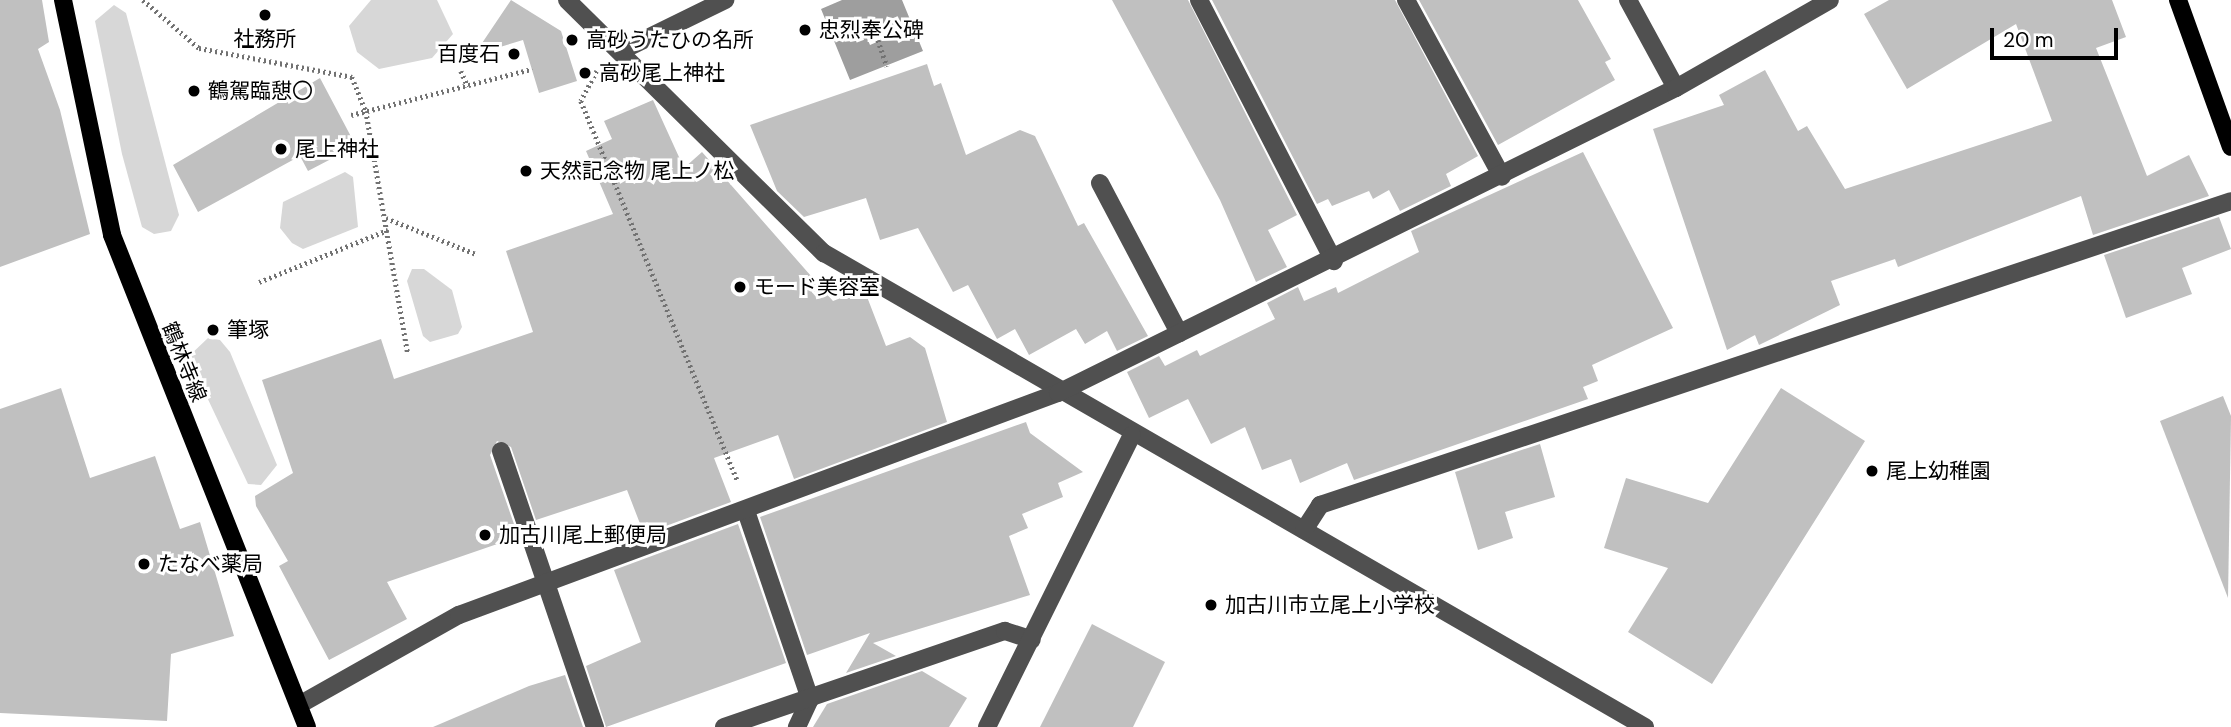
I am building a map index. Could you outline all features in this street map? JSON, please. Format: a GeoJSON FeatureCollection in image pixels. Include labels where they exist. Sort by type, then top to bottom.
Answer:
{"type":"FeatureCollection","features":[{"type":"Feature","properties":{"kind":"main road","name":"鶴林寺線"},"geometry":{"type":"LineString","coordinates":[[63,0],[112,235],[307,727]]}},
{"type":"Feature","properties":{"kind":"main road"},"geometry":{"type":"LineString","coordinates":[[2178,0],[2231,147]]}},
{"type":"Feature","properties":{"kind":"street"},"geometry":{"type":"LineString","coordinates":[[567,0],[619,46],[824,253],[1058,393],[1304,530],[1645,727]]}},
{"type":"Feature","properties":{"kind":"street"},"geometry":{"type":"LineString","coordinates":[[619,46],[725,0]]}},
{"type":"Feature","properties":{"kind":"street"},"geometry":{"type":"LineString","coordinates":[[1199,0],[1334,261]]}},
{"type":"Feature","properties":{"kind":"street"},"geometry":{"type":"LineString","coordinates":[[1406,0],[1502,177]]}},
{"type":"Feature","properties":{"kind":"street"},"geometry":{"type":"LineString","coordinates":[[1628,0],[1676,88]]}},
{"type":"Feature","properties":{"kind":"street"},"geometry":{"type":"LineString","coordinates":[[299,705],[459,615],[1058,393],[1502,177],[1676,88],[1830,0]]}},
{"type":"Feature","properties":{"kind":"street"},"geometry":{"type":"LineString","coordinates":[[1100,183],[1179,333]]}},
{"type":"Feature","properties":{"kind":"street"},"geometry":{"type":"LineString","coordinates":[[1304,530],[1321,505],[2231,201]]}},
{"type":"Feature","properties":{"kind":"street"},"geometry":{"type":"LineString","coordinates":[[987,727],[1132,435]]}},
{"type":"Feature","properties":{"kind":"street"},"geometry":{"type":"LineString","coordinates":[[501,451],[595,727]]}},
{"type":"Feature","properties":{"kind":"street"},"geometry":{"type":"LineString","coordinates":[[748,510],[810,699],[797,727]]}},
{"type":"Feature","properties":{"kind":"street"},"geometry":{"type":"LineString","coordinates":[[724,727],[1005,631],[1032,640]]}},
{"type":"Feature","properties":{"kind":"path"},"geometry":{"type":"LineString","coordinates":[[143,0],[199,48],[352,77],[366,111],[408,354]]}},
{"type":"Feature","properties":{"kind":"path"},"geometry":{"type":"LineString","coordinates":[[878,40],[887,66]]}},
{"type":"Feature","properties":{"kind":"path"},"geometry":{"type":"LineString","coordinates":[[619,46],[582,101],[748,510]]}},
{"type":"Feature","properties":{"kind":"path"},"geometry":{"type":"LineString","coordinates":[[351,115],[532,69]]}},
{"type":"Feature","properties":{"kind":"path"},"geometry":{"type":"LineString","coordinates":[[461,71],[468,87]]}},
{"type":"Feature","properties":{"kind":"path"},"geometry":{"type":"LineString","coordinates":[[386,218],[476,254]]}},
{"type":"Feature","properties":{"kind":"path"},"geometry":{"type":"LineString","coordinates":[[259,282],[388,230]]}},
{"type":"Feature","properties":{"kind":"shaded area"},"geometry":{"type":"Polygon","coordinates":[[[371,0],[437,0],[453,34],[432,58],[379,69],[357,52],[349,26],[371,0]]]}},
{"type":"Feature","properties":{"kind":"shaded area"},"geometry":{"type":"Polygon","coordinates":[[[842,0],[902,0],[923,51],[850,80],[821,9],[842,0]],[[879,20],[862,26],[870,45],[886,38],[879,20]]]}},
{"type":"Feature","properties":{"kind":"shaded area"},"geometry":{"type":"Polygon","coordinates":[[[114,5],[126,13],[179,215],[171,231],[154,234],[142,227],[122,154],[95,21],[114,5]]]}},
{"type":"Feature","properties":{"kind":"shaded area"},"geometry":{"type":"Polygon","coordinates":[[[345,172],[353,177],[358,227],[303,249],[292,243],[280,228],[283,202],[345,172]]]}},
{"type":"Feature","properties":{"kind":"shaded area"},"geometry":{"type":"Polygon","coordinates":[[[412,269],[424,269],[452,290],[462,327],[458,334],[430,342],[423,336],[407,281],[412,269]]]}},
{"type":"Feature","properties":{"kind":"shaded area"},"geometry":{"type":"Polygon","coordinates":[[[208,338],[220,340],[230,352],[277,465],[261,485],[248,484],[188,357],[208,338]]]}},
{"type":"Feature","properties":{"kind":"building"},"geometry":{"type":"Polygon","coordinates":[[[0,0],[42,0],[49,42],[38,49],[60,110],[90,234],[0,267],[0,0]]]}},
{"type":"Feature","properties":{"kind":"building"},"geometry":{"type":"Polygon","coordinates":[[[511,0],[561,31],[577,81],[539,93],[523,40],[474,55],[511,0]]]}},
{"type":"Feature","properties":{"kind":"building"},"geometry":{"type":"Polygon","coordinates":[[[1112,0],[1188,0],[1297,215],[1268,230],[1287,267],[1256,282],[1220,200],[1112,0]]]}},
{"type":"Feature","properties":{"kind":"building"},"geometry":{"type":"Polygon","coordinates":[[[1212,0],[1395,0],[1478,156],[1446,174],[1451,186],[1400,211],[1389,190],[1373,199],[1369,191],[1332,206],[1328,199],[1317,204],[1212,0]]]}},
{"type":"Feature","properties":{"kind":"building"},"geometry":{"type":"Polygon","coordinates":[[[1419,0],[1578,0],[1611,59],[1605,62],[1615,80],[1498,145],[1419,0]]]}},
{"type":"Feature","properties":{"kind":"building"},"geometry":{"type":"Polygon","coordinates":[[[1889,0],[2112,0],[2126,37],[2096,48],[2147,176],[2189,155],[2209,196],[2093,235],[2081,196],[1898,267],[1895,259],[1831,281],[1840,305],[1759,345],[1755,335],[1727,350],[1653,129],[1724,105],[1719,95],[1765,70],[1798,131],[1807,126],[1845,189],[2052,121],[2016,24],[1907,89],[1864,14],[1889,0]]]}},
{"type":"Feature","properties":{"kind":"building"},"geometry":{"type":"Polygon","coordinates":[[[927,64],[934,86],[941,83],[966,155],[1020,130],[1035,136],[1078,226],[1084,223],[1148,336],[1117,351],[1107,331],[1085,344],[1076,329],[1029,355],[1015,329],[997,339],[968,285],[953,292],[918,228],[880,240],[866,198],[804,217],[777,191],[750,125],[927,64]]]}},
{"type":"Feature","properties":{"kind":"building"},"geometry":{"type":"Polygon","coordinates":[[[320,78],[356,146],[308,171],[300,156],[198,212],[173,165],[320,78]]]}},
{"type":"Feature","properties":{"kind":"building"},"geometry":{"type":"Polygon","coordinates":[[[653,100],[684,168],[702,152],[833,301],[864,289],[886,346],[910,337],[925,348],[947,422],[794,479],[778,435],[714,458],[731,502],[644,534],[627,490],[536,520],[511,447],[497,441],[490,455],[515,527],[503,531],[506,541],[387,582],[407,619],[329,660],[279,566],[288,561],[256,506],[255,496],[293,473],[262,380],[381,339],[394,379],[533,332],[506,251],[613,214],[586,151],[612,139],[604,121],[653,100]]]}},
{"type":"Feature","properties":{"kind":"building"},"geometry":{"type":"Polygon","coordinates":[[[1583,152],[1673,328],[1592,365],[1598,381],[1583,387],[1588,399],[1354,480],[1347,463],[1300,483],[1291,459],[1262,470],[1245,427],[1211,444],[1188,399],[1149,418],[1127,372],[1159,356],[1165,366],[1197,350],[1200,356],[1275,319],[1267,303],[1298,287],[1304,301],[1336,287],[1338,293],[1419,252],[1411,231],[1583,152]]]}},
{"type":"Feature","properties":{"kind":"building"},"geometry":{"type":"Polygon","coordinates":[[[2219,217],[2231,249],[2182,268],[2192,294],[2126,318],[2104,255],[2219,217]]]}},
{"type":"Feature","properties":{"kind":"building"},"geometry":{"type":"Polygon","coordinates":[[[61,388],[90,478],[155,456],[180,529],[200,522],[234,636],[171,654],[167,721],[0,713],[0,409],[61,388]]]}},
{"type":"Feature","properties":{"kind":"building"},"geometry":{"type":"Polygon","coordinates":[[[1781,388],[1865,441],[1712,684],[1628,632],[1668,568],[1604,548],[1626,478],[1708,503],[1781,388]]]}},
{"type":"Feature","properties":{"kind":"building"},"geometry":{"type":"Polygon","coordinates":[[[2223,396],[2231,416],[2228,598],[2160,421],[2223,396]]]}},
{"type":"Feature","properties":{"kind":"building"},"geometry":{"type":"Polygon","coordinates":[[[1026,422],[1030,433],[1083,472],[1058,483],[1063,497],[1022,514],[1028,528],[1009,536],[1030,595],[873,643],[896,656],[846,673],[870,633],[807,655],[760,517],[1026,422]]]}},
{"type":"Feature","properties":{"kind":"building"},"geometry":{"type":"Polygon","coordinates":[[[1540,444],[1555,497],[1505,512],[1513,538],[1478,550],[1455,472],[1540,444]]]}},
{"type":"Feature","properties":{"kind":"building"},"geometry":{"type":"Polygon","coordinates":[[[738,524],[786,663],[606,727],[586,666],[641,642],[614,570],[738,524]]]}},
{"type":"Feature","properties":{"kind":"building"},"geometry":{"type":"Polygon","coordinates":[[[1092,624],[1165,662],[1133,727],[1040,727],[1092,624]]]}},
{"type":"Feature","properties":{"kind":"building"},"geometry":{"type":"Polygon","coordinates":[[[922,671],[967,698],[949,727],[813,727],[827,704],[922,671]]]}},
{"type":"Feature","properties":{"kind":"building"},"geometry":{"type":"Polygon","coordinates":[[[565,675],[583,727],[433,727],[529,686],[565,675]]]}},
{"type":"Feature","properties":{"kind":"place","name":"社務所"},"geometry":{"type":"Point","coordinates":[265,15]}},
{"type":"Feature","properties":{"kind":"place","name":"忠烈奉公碑"},"geometry":{"type":"Point","coordinates":[805,30]}},
{"type":"Feature","properties":{"kind":"place","name":"高砂うたひの名所"},"geometry":{"type":"Point","coordinates":[572,40]}},
{"type":"Feature","properties":{"kind":"place","name":"百度石"},"geometry":{"type":"Point","coordinates":[514,54]}},
{"type":"Feature","properties":{"kind":"place","name":"高砂尾上神社"},"geometry":{"type":"Point","coordinates":[585,73]}},
{"type":"Feature","properties":{"kind":"place","name":"鶴駕臨憇〇"},"geometry":{"type":"Point","coordinates":[194,91]}},
{"type":"Feature","properties":{"kind":"place","name":"尾上神社"},"geometry":{"type":"Point","coordinates":[281,149]}},
{"type":"Feature","properties":{"kind":"place","name":"天然記念物 尾上ノ松"},"geometry":{"type":"Point","coordinates":[526,171]}},
{"type":"Feature","properties":{"kind":"place","name":"モード美容室"},"geometry":{"type":"Point","coordinates":[740,287]}},
{"type":"Feature","properties":{"kind":"place","name":"筆塚"},"geometry":{"type":"Point","coordinates":[213,330]}},
{"type":"Feature","properties":{"kind":"place","name":"尾上幼稚園"},"geometry":{"type":"Point","coordinates":[1872,471]}},
{"type":"Feature","properties":{"kind":"place","name":"加古川尾上郵便局"},"geometry":{"type":"Point","coordinates":[485,535]}},
{"type":"Feature","properties":{"kind":"place","name":"たなべ薬局"},"geometry":{"type":"Point","coordinates":[144,564]}},
{"type":"Feature","properties":{"kind":"place","name":"加古川市立尾上小学校"},"geometry":{"type":"Point","coordinates":[1211,605]}}]}
